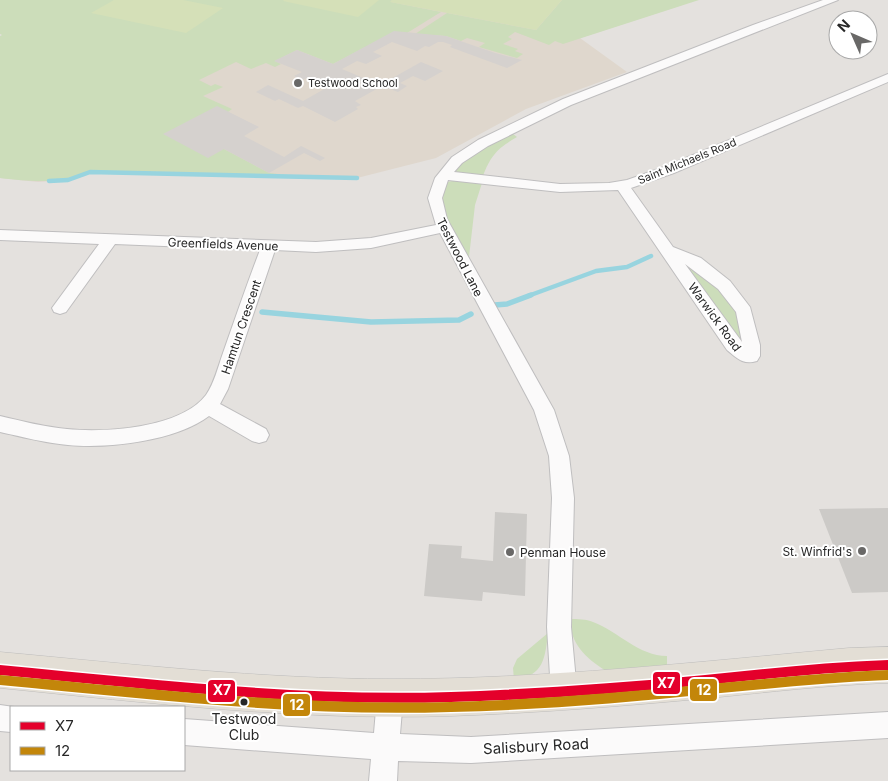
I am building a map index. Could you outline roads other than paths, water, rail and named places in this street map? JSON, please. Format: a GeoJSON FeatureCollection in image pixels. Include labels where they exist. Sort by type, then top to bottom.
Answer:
{"type":"FeatureCollection","features":[{"type":"Feature","properties":{"kind":"main road"},"geometry":{"type":"LineString","coordinates":[[0,670],[270,694],[390,698],[564,692],[849,666],[888,665]]}},
{"type":"Feature","properties":{"kind":"street","name":"Testwood Lane"},"geometry":{"type":"LineString","coordinates":[[564,692],[559,628],[563,498],[559,456],[544,410],[444,228],[437,212],[435,198],[438,187],[444,175],[457,160],[470,150],[552,108],[757,26],[833,0]]}},
{"type":"Feature","properties":{"kind":"street","name":"Saint Michaels Road"},"geometry":{"type":"LineString","coordinates":[[444,175],[560,188],[622,185],[669,170],[888,78]]}},
{"type":"Feature","properties":{"kind":"street","name":"Warwick Road"},"geometry":{"type":"LineString","coordinates":[[622,185],[732,345],[743,356],[751,356],[751,345],[744,311],[724,285],[695,262],[667,250]]}},
{"type":"Feature","properties":{"kind":"street","name":"Greenfields Avenue"},"geometry":{"type":"LineString","coordinates":[[0,235],[269,246],[349,245],[378,242],[444,228]]}},
{"type":"Feature","properties":{"kind":"street"},"geometry":{"type":"LineString","coordinates":[[60,308],[111,239]]}},
{"type":"Feature","properties":{"kind":"street","name":"Hamtun Crescent"},"geometry":{"type":"LineString","coordinates":[[0,424],[62,436],[104,437],[132,434],[166,426],[192,417],[208,406],[216,396],[222,383],[269,246]]}},
{"type":"Feature","properties":{"kind":"street"},"geometry":{"type":"LineString","coordinates":[[208,406],[259,435]]}},
{"type":"Feature","properties":{"kind":"street"},"geometry":{"type":"LineString","coordinates":[[382,781],[390,698]]}},
{"type":"Feature","properties":{"kind":"street","name":"Salisbury Road"},"geometry":{"type":"LineString","coordinates":[[185,732],[386,747],[470,750],[888,725]]}},
{"type":"Feature","properties":{"kind":"waterway"},"geometry":{"type":"LineString","coordinates":[[49,181],[68,180],[90,172],[357,178]]}},
{"type":"Feature","properties":{"kind":"waterway"},"geometry":{"type":"LineString","coordinates":[[528,296],[596,271],[627,267],[651,256]]}},
{"type":"Feature","properties":{"kind":"waterway"},"geometry":{"type":"LineString","coordinates":[[495,305],[507,304],[531,295]]}},
{"type":"Feature","properties":{"kind":"waterway"},"geometry":{"type":"LineString","coordinates":[[262,312],[371,322],[459,320],[471,314]]}},
{"type":"Feature","properties":{"kind":"place","name":"Testwood School"},"geometry":{"type":"Point","coordinates":[298,83]}},
{"type":"Feature","properties":{"kind":"place","name":"St. Winfrid's"},"geometry":{"type":"Point","coordinates":[862,551]}},
{"type":"Feature","properties":{"kind":"place","name":"Penman House"},"geometry":{"type":"Point","coordinates":[510,552]}},
{"type":"Feature","properties":{"kind":"place","name":"Testwood Club"},"geometry":{"type":"Point","coordinates":[244,702]}}]}
